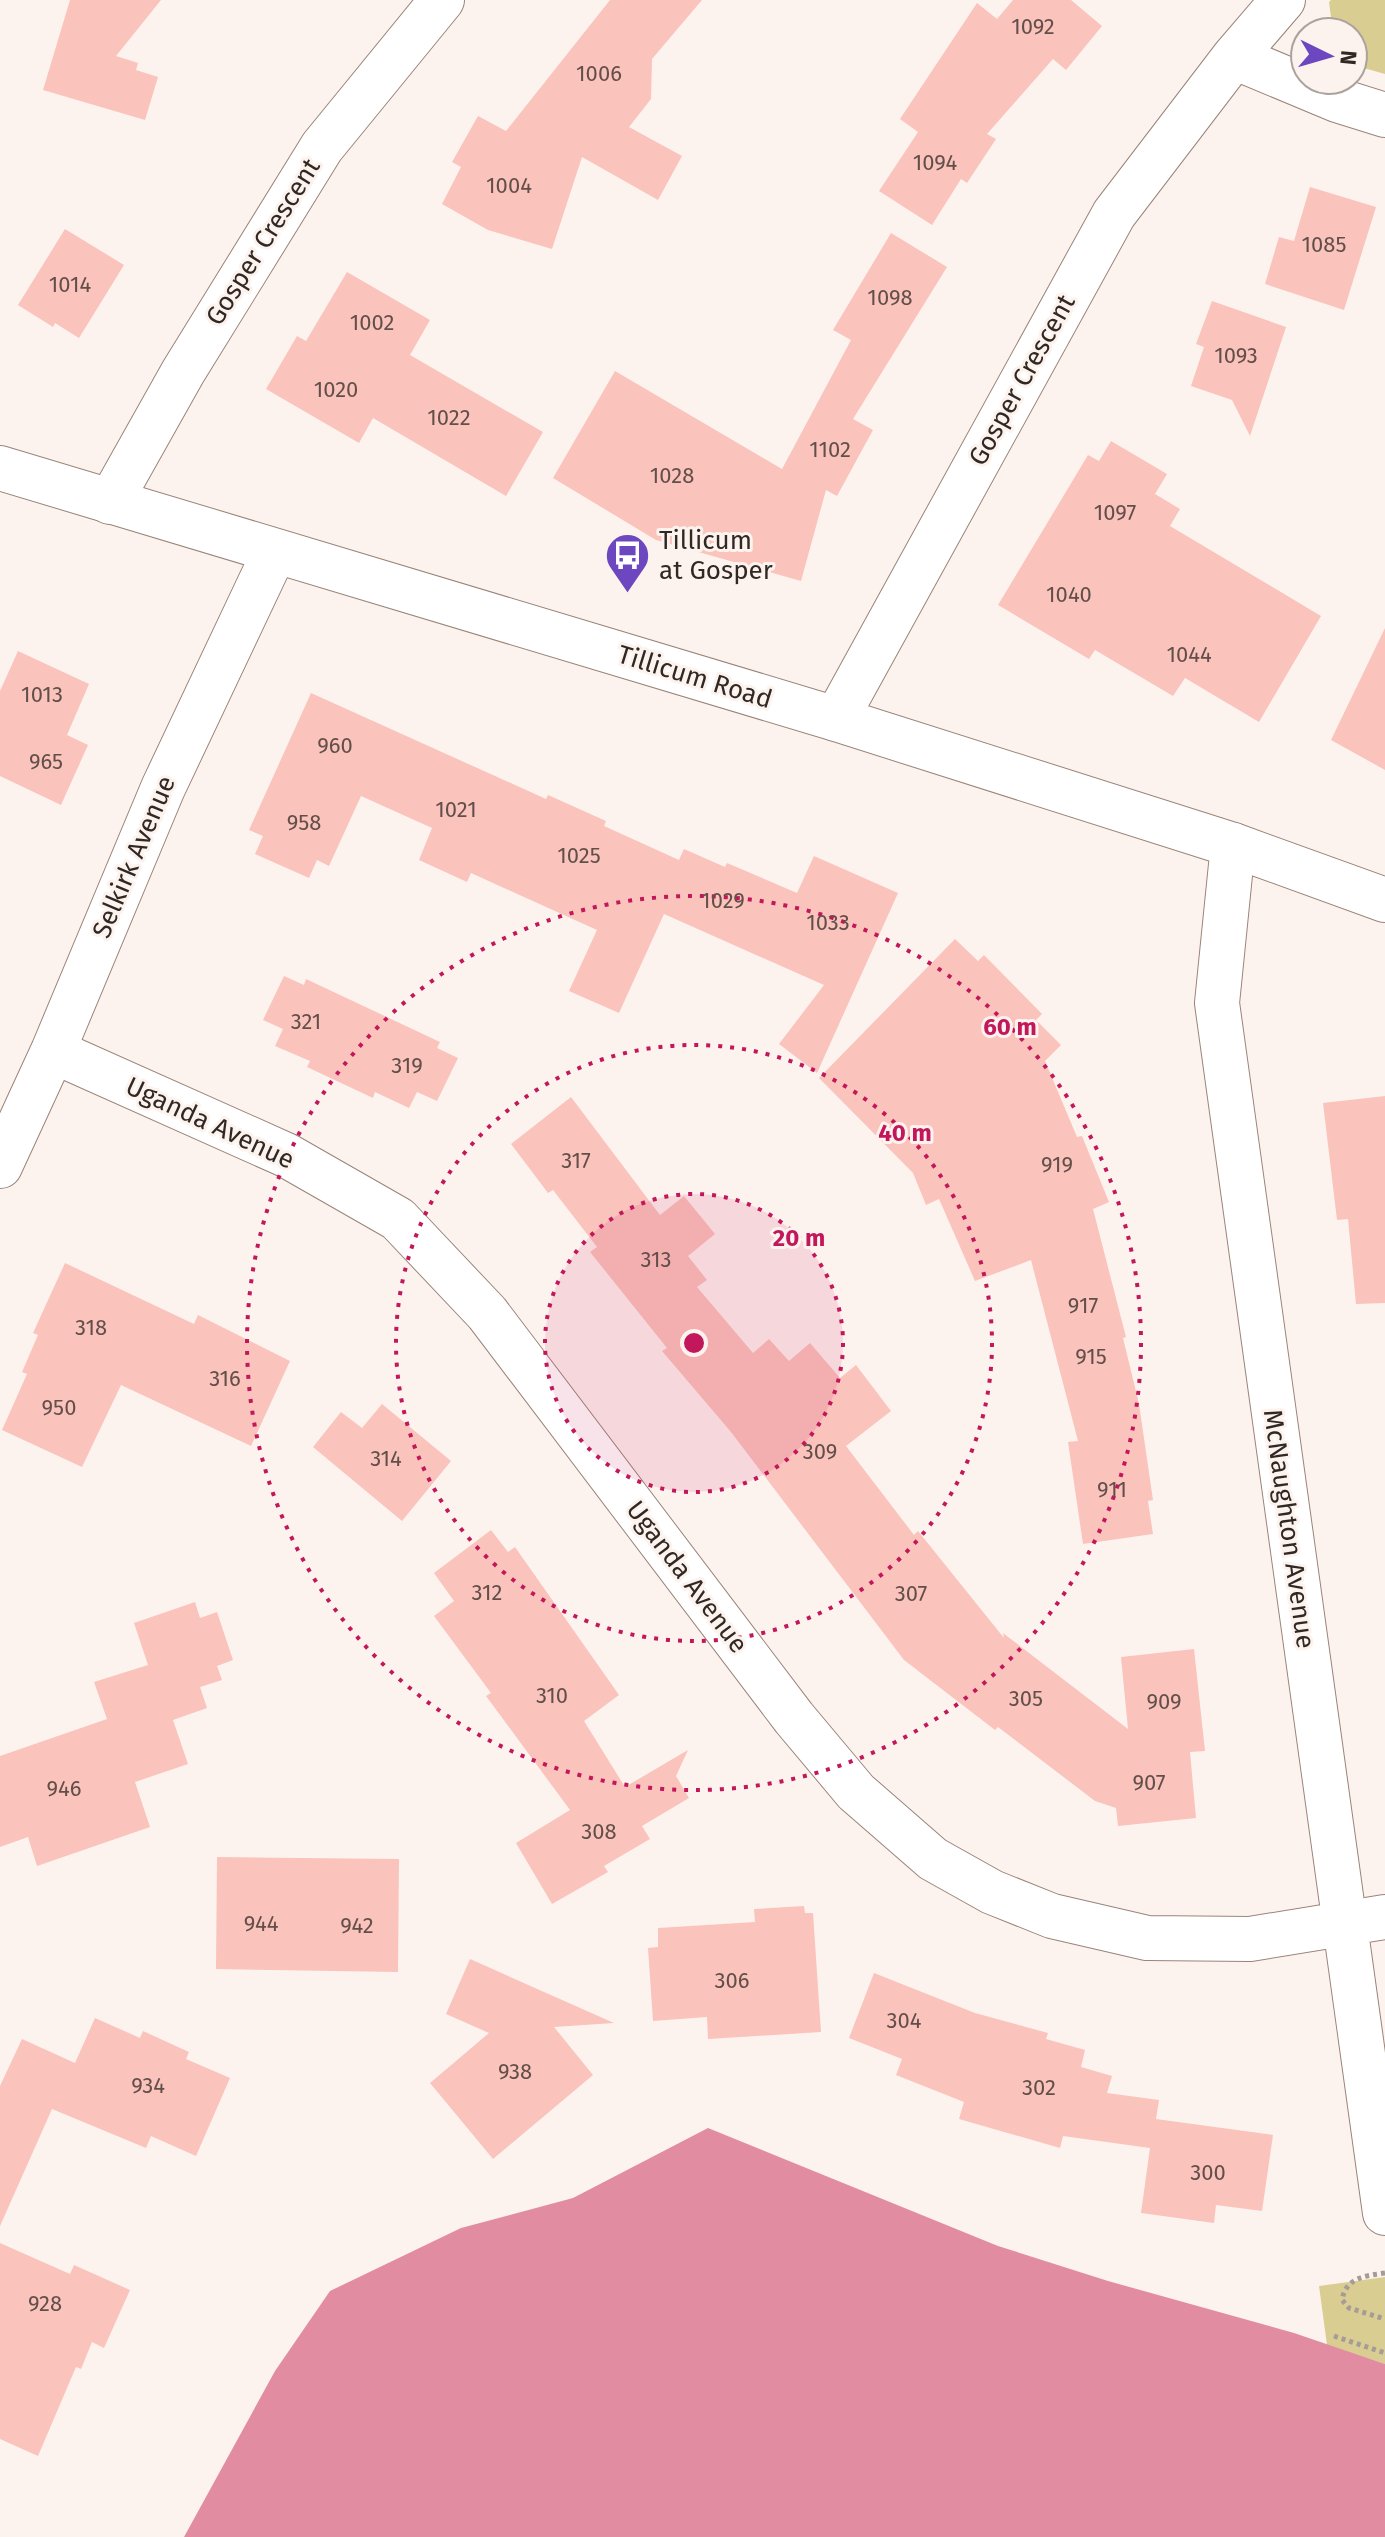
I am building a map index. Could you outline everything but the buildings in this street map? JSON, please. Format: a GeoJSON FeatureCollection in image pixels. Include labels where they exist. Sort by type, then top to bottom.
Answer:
{"type":"FeatureCollection","features":[{"type":"Feature","properties":{"kind":"street","name":"Gosper Crescent"},"geometry":{"type":"LineString","coordinates":[[110,502],[183,372],[322,147],[442,0]]}},
{"type":"Feature","properties":{"kind":"street","name":"Gosper Crescent"},"geometry":{"type":"LineString","coordinates":[[836,719],[1114,214],[1234,57],[1283,0]]}},
{"type":"Feature","properties":{"kind":"street"},"geometry":{"type":"LineString","coordinates":[[1234,57],[1337,100],[1385,115]]}},
{"type":"Feature","properties":{"kind":"street","name":"Tillicum Road"},"geometry":{"type":"LineString","coordinates":[[0,468],[836,719],[1233,845],[1385,900]]}},
{"type":"Feature","properties":{"kind":"street","name":"Selkirk Avenue"},"geometry":{"type":"LineString","coordinates":[[0,1166],[53,1051],[163,788],[275,551]]}},
{"type":"Feature","properties":{"kind":"street","name":"McNaughton Avenue"},"geometry":{"type":"LineString","coordinates":[[1233,845],[1217,1003],[1364,1920],[1385,2213]]}},
{"type":"Feature","properties":{"kind":"street","name":"Uganda Avenue"},"geometry":{"type":"LineString","coordinates":[[53,1051],[286,1155],[398,1219],[487,1313],[794,1718],[856,1792],[933,1859],[992,1892],[1052,1916],[1147,1938],[1250,1939],[1364,1920]]}},
{"type":"Feature","properties":{"kind":"path"},"geometry":{"type":"LineString","coordinates":[[1385,2273],[1355,2278],[1344,2290],[1342,2300],[1349,2308],[1385,2319]]}},
{"type":"Feature","properties":{"kind":"path"},"geometry":{"type":"LineString","coordinates":[[1334,2336],[1385,2353]]}},
{"type":"Feature","properties":{"kind":"shaded area"},"geometry":{"type":"Polygon","coordinates":[[[1385,0],[1385,74],[1369,70],[1369,16],[1331,16],[1329,2],[1385,0]]]}},
{"type":"Feature","properties":{"kind":"shaded area"},"geometry":{"type":"Polygon","coordinates":[[[708,2128],[998,2246],[1108,2281],[1294,2333],[1385,2364],[1385,2537],[184,2537],[275,2371],[330,2291],[461,2228],[573,2198],[708,2128]]]}},
{"type":"Feature","properties":{"kind":"shaded area"},"geometry":{"type":"Polygon","coordinates":[[[1385,2277],[1385,2364],[1327,2345],[1319,2286],[1385,2277]]]}},
{"type":"Feature","properties":{"kind":"place","name":"Tillicum at Gosper"},"geometry":{"type":"Point","coordinates":[628,594]}}]}
